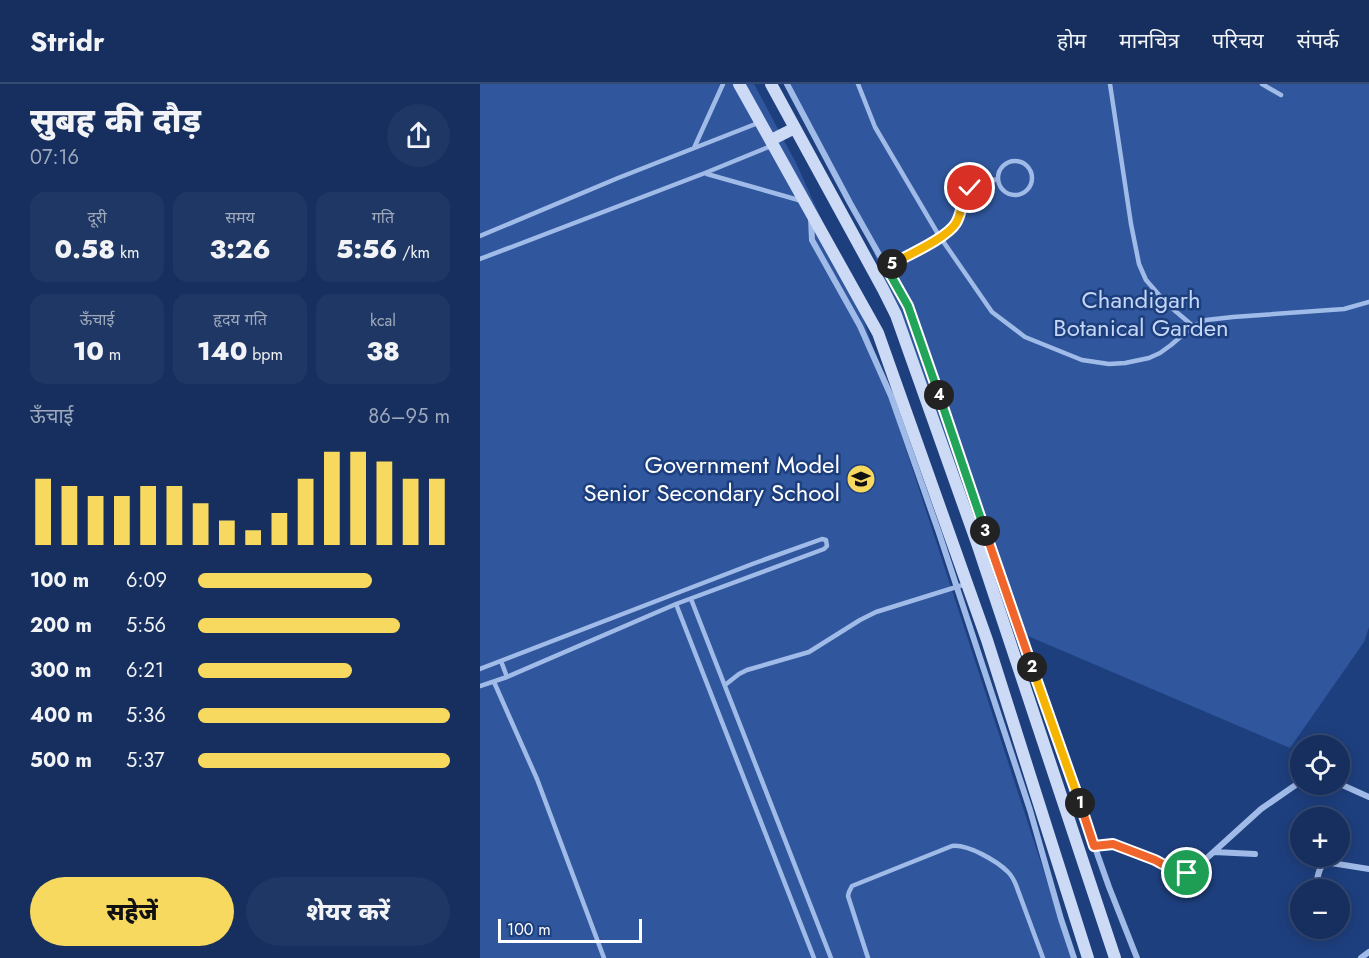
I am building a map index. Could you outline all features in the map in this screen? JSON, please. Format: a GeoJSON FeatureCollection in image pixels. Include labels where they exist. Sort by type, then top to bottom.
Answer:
{"type":"FeatureCollection","features":[{"type":"Feature","properties":{"kind":"main road"},"geometry":{"type":"LineString","coordinates":[[739,84],[878,333],[962,586],[987,640],[1088,958]]}},
{"type":"Feature","properties":{"kind":"main road"},"geometry":{"type":"LineString","coordinates":[[771,84],[896,315],[982,556],[1115,958]]}},
{"type":"Feature","properties":{"kind":"main road"},"geometry":{"type":"LineString","coordinates":[[772,142],[795,128]]}},
{"type":"Feature","properties":{"kind":"street"},"geometry":{"type":"LineString","coordinates":[[787,84],[908,306],[915,323],[1052,727],[1108,887],[1137,958]]}},
{"type":"Feature","properties":{"kind":"street"},"geometry":{"type":"LineString","coordinates":[[962,586],[1074,958]]}},
{"type":"Feature","properties":{"kind":"street"},"geometry":{"type":"LineString","coordinates":[[1350,788],[1369,797]]}},
{"type":"Feature","properties":{"kind":"street"},"geometry":{"type":"LineString","coordinates":[[1094,846],[1113,844],[1155,860],[1177,872],[1187,873],[1197,867],[1261,808],[1290,789]]}},
{"type":"Feature","properties":{"kind":"street"},"geometry":{"type":"LineString","coordinates":[[1214,852],[1256,854]]}},
{"type":"Feature","properties":{"kind":"street"},"geometry":{"type":"LineString","coordinates":[[1318,879],[1325,862],[1369,869]]}},
{"type":"Feature","properties":{"kind":"street"},"geometry":{"type":"LineString","coordinates":[[1361,958],[1369,952]]}},
{"type":"Feature","properties":{"kind":"lane"},"geometry":{"type":"LineString","coordinates":[[694,148],[723,84]]}},
{"type":"Feature","properties":{"kind":"lane"},"geometry":{"type":"LineString","coordinates":[[858,84],[875,128],[940,237],[992,312],[1025,337],[1082,360],[1109,364],[1125,363],[1149,358],[1171,345],[1192,326],[1206,320],[1344,309],[1369,302]]}},
{"type":"Feature","properties":{"kind":"lane"},"geometry":{"type":"LineString","coordinates":[[1110,84],[1139,264],[1146,280],[1167,304],[1192,326]]}},
{"type":"Feature","properties":{"kind":"lane"},"geometry":{"type":"LineString","coordinates":[[1262,84],[1281,95]]}},
{"type":"Feature","properties":{"kind":"lane"},"geometry":{"type":"LineString","coordinates":[[480,236],[618,178],[761,122]]}},
{"type":"Feature","properties":{"kind":"lane"},"geometry":{"type":"LineString","coordinates":[[480,259],[705,173],[772,142]]}},
{"type":"Feature","properties":{"kind":"lane"},"geometry":{"type":"LineString","coordinates":[[1010,161],[1022,162],[1031,170],[1030,186],[1017,195],[1002,189],[998,179],[1001,168],[1010,161]]}},
{"type":"Feature","properties":{"kind":"lane"},"geometry":{"type":"LineString","coordinates":[[705,173],[805,201]]}},
{"type":"Feature","properties":{"kind":"lane"},"geometry":{"type":"LineString","coordinates":[[886,267],[952,228],[957,221],[965,194],[970,188],[998,179]]}},
{"type":"Feature","properties":{"kind":"lane"},"geometry":{"type":"LineString","coordinates":[[480,669],[755,563],[822,539],[827,542],[824,549],[676,604],[507,677],[480,686]]}},
{"type":"Feature","properties":{"kind":"lane"},"geometry":{"type":"LineString","coordinates":[[725,685],[747,670],[809,652],[876,612],[962,586]]}},
{"type":"Feature","properties":{"kind":"lane"},"geometry":{"type":"LineString","coordinates":[[692,599],[831,958]]}},
{"type":"Feature","properties":{"kind":"lane"},"geometry":{"type":"LineString","coordinates":[[676,604],[814,958]]}},
{"type":"Feature","properties":{"kind":"lane"},"geometry":{"type":"LineString","coordinates":[[501,661],[507,677]]}},
{"type":"Feature","properties":{"kind":"lane"},"geometry":{"type":"LineString","coordinates":[[494,682],[537,779],[604,958]]}},
{"type":"Feature","properties":{"kind":"lane"},"geometry":{"type":"LineString","coordinates":[[868,958],[848,896],[852,886],[958,845],[974,849],[1010,873],[1043,958]]}},
{"type":"Feature","properties":{"kind":"green space"},"geometry":{"type":"Polygon","coordinates":[[[480,84],[754,84],[796,163],[855,293],[1072,958],[480,958],[480,84]]]}},
{"type":"Feature","properties":{"kind":"green space","name":"Chandigarh Botanical Garden"},"geometry":{"type":"Polygon","coordinates":[[[787,84],[1369,84],[1369,627],[1364,642],[1299,735],[1290,735],[1290,748],[1021,633],[864,228],[787,84]]]}},
{"type":"Feature","properties":{"kind":"place","name":"Government Model Senior Secondary School"},"geometry":{"type":"Point","coordinates":[861,479]}},
{"type":"Feature","properties":{"kind":"route"},"geometry":{"type":"LineString","coordinates":[[970,188],[965,194],[957,221],[952,228],[886,267],[908,306],[1094,846],[1113,844],[1155,860],[1177,872],[1187,873]]}}]}
